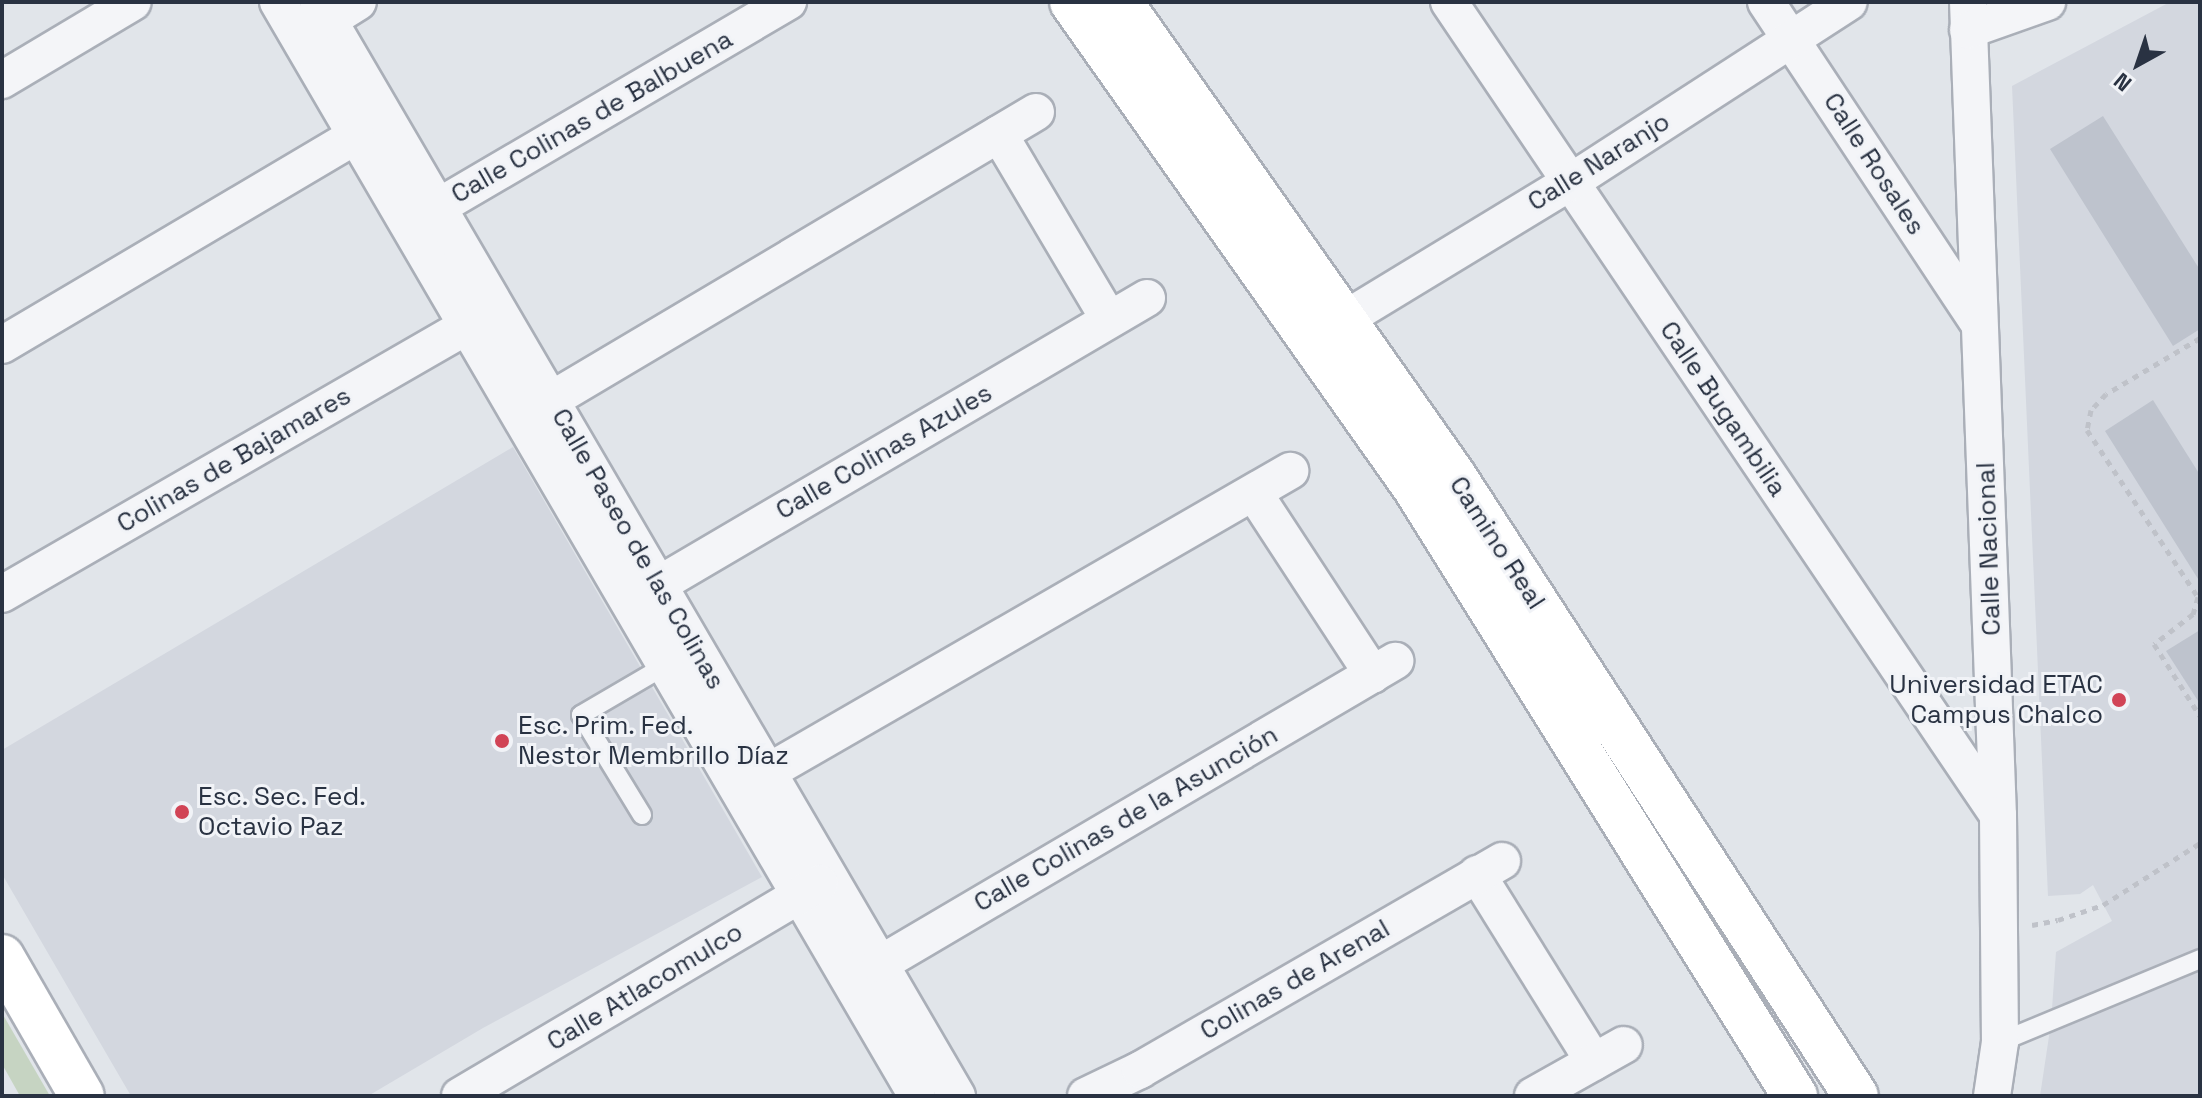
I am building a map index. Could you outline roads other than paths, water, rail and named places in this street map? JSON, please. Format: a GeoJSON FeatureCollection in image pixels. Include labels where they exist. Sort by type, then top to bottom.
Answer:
{"type":"FeatureCollection","features":[{"type":"Feature","properties":{"kind":"street"},"geometry":{"type":"LineString","coordinates":[[2,80],[133,2]]}},
{"type":"Feature","properties":{"kind":"street","name":"Calle Paseo de las Colinas"},"geometry":{"type":"LineString","coordinates":[[278,2],[665,666],[814,886],[880,964],[957,1096]]}},
{"type":"Feature","properties":{"kind":"street","name":"Calle Colinas de Balbuena"},"geometry":{"type":"LineString","coordinates":[[438,207],[788,2]]}},
{"type":"Feature","properties":{"kind":"street","name":"Camino Real"},"geometry":{"type":"LineString","coordinates":[[1072,2],[1416,489],[1795,1096]]}},
{"type":"Feature","properties":{"kind":"street","name":"Camino Real"},"geometry":{"type":"LineString","coordinates":[[1120,2],[1453,475],[1856,1096]]}},
{"type":"Feature","properties":{"kind":"street","name":"Calle Bugambilia"},"geometry":{"type":"LineString","coordinates":[[1449,2],[1998,815]]}},
{"type":"Feature","properties":{"kind":"street","name":"Calle Rosales"},"geometry":{"type":"LineString","coordinates":[[1766,2],[1980,326]]}},
{"type":"Feature","properties":{"kind":"street","name":"Calle Naranjo"},"geometry":{"type":"LineString","coordinates":[[1345,319],[1569,183],[1849,2]]}},
{"type":"Feature","properties":{"kind":"street"},"geometry":{"type":"LineString","coordinates":[[1968,16],[2047,2]]}},
{"type":"Feature","properties":{"kind":"street","name":"Calle Paseo de las Colinas"},"geometry":{"type":"LineString","coordinates":[[335,8],[438,207],[768,772],[814,886],[910,1094]]}},
{"type":"Feature","properties":{"kind":"street","name":"Calle Nacional"},"geometry":{"type":"LineString","coordinates":[[1968,16],[1998,815],[2000,1042],[1992,1096]]}},
{"type":"Feature","properties":{"kind":"street"},"geometry":{"type":"LineString","coordinates":[[551,400],[1036,112]]}},
{"type":"Feature","properties":{"kind":"street"},"geometry":{"type":"LineString","coordinates":[[999,134],[1109,319]]}},
{"type":"Feature","properties":{"kind":"street"},"geometry":{"type":"LineString","coordinates":[[2,345],[356,136]]}},
{"type":"Feature","properties":{"kind":"street","name":"Calle Colinas Azules"},"geometry":{"type":"LineString","coordinates":[[658,585],[1147,298]]}},
{"type":"Feature","properties":{"kind":"street","name":"Colinas de Bajamares"},"geometry":{"type":"LineString","coordinates":[[2,594],[467,326]]}},
{"type":"Feature","properties":{"kind":"street"},"geometry":{"type":"LineString","coordinates":[[768,772],[1290,471]]}},
{"type":"Feature","properties":{"kind":"street","name":"Calle Colinas de la Asunción"},"geometry":{"type":"LineString","coordinates":[[880,964],[1384,668],[1254,493]]}},
{"type":"Feature","properties":{"kind":"street","name":"Colinas de Arenal"},"geometry":{"type":"LineString","coordinates":[[1086,1096],[1140,1070],[1490,868],[1609,1053],[1533,1096]]}},
{"type":"Feature","properties":{"kind":"street","name":"Calle Atlacomulco"},"geometry":{"type":"LineString","coordinates":[[460,1096],[814,886]]}},
{"type":"Feature","properties":{"kind":"street"},"geometry":{"type":"LineString","coordinates":[[2,957],[82,1096]]}},
{"type":"Feature","properties":{"kind":"lane"},"geometry":{"type":"LineString","coordinates":[[642,815],[581,715],[665,666]]}},
{"type":"Feature","properties":{"kind":"lane"},"geometry":{"type":"LineString","coordinates":[[2000,1042],[2200,959]]}},
{"type":"Feature","properties":{"kind":"place","name":"Universidad ETAC Campus Chalco"},"geometry":{"type":"Point","coordinates":[2119,700]}},
{"type":"Feature","properties":{"kind":"place","name":"Esc. Prim. Fed. Nestor Membrillo Díaz"},"geometry":{"type":"Point","coordinates":[502,741]}},
{"type":"Feature","properties":{"kind":"place","name":"Esc. Sec. Fed. Octavio Paz"},"geometry":{"type":"Point","coordinates":[182,812]}}]}
